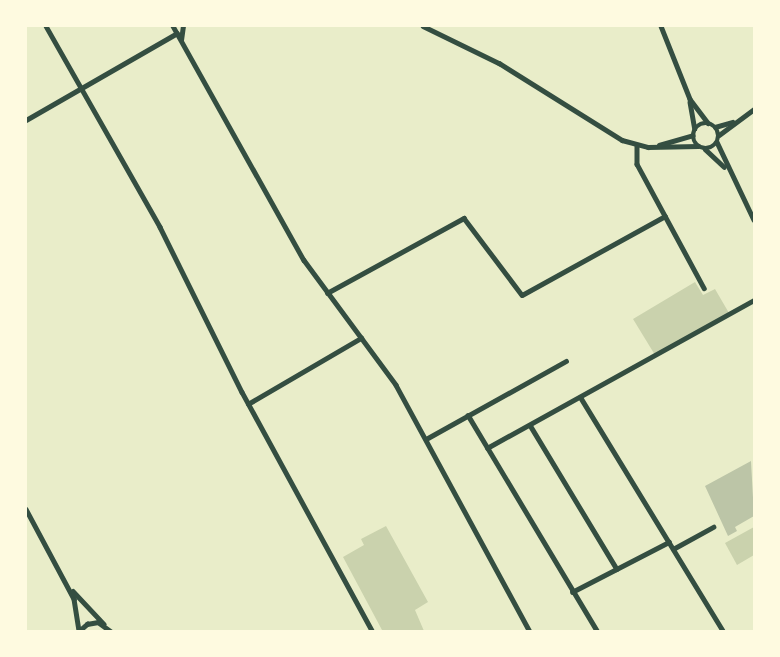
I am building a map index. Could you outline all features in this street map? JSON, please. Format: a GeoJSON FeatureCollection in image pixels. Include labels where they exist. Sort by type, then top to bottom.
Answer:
{"type":"FeatureCollection","features":[{"type":"Feature","properties":{"kind":"street"},"geometry":{"type":"LineString","coordinates":[[46,26],[160,227],[248,404],[373,632]]}},
{"type":"Feature","properties":{"kind":"street"},"geometry":{"type":"LineString","coordinates":[[173,26],[304,260],[394,381],[530,632]]}},
{"type":"Feature","properties":{"kind":"street"},"geometry":{"type":"LineString","coordinates":[[181,40],[183,26]]}},
{"type":"Feature","properties":{"kind":"street"},"geometry":{"type":"LineString","coordinates":[[423,26],[493,60],[611,134],[636,146],[698,146],[705,149],[728,172]]}},
{"type":"Feature","properties":{"kind":"street"},"geometry":{"type":"LineString","coordinates":[[661,26],[690,99],[695,129],[693,135],[698,146]]}},
{"type":"Feature","properties":{"kind":"street"},"geometry":{"type":"LineString","coordinates":[[26,120],[177,33]]}},
{"type":"Feature","properties":{"kind":"street"},"geometry":{"type":"LineString","coordinates":[[690,99],[708,123],[715,127],[719,135]]}},
{"type":"Feature","properties":{"kind":"street"},"geometry":{"type":"LineString","coordinates":[[754,109],[719,135],[717,142],[728,172],[754,220]]}},
{"type":"Feature","properties":{"kind":"street"},"geometry":{"type":"LineString","coordinates":[[715,127],[735,121]]}},
{"type":"Feature","properties":{"kind":"street"},"geometry":{"type":"LineString","coordinates":[[695,129],[708,123]]}},
{"type":"Feature","properties":{"kind":"street"},"geometry":{"type":"LineString","coordinates":[[648,147],[693,135]]}},
{"type":"Feature","properties":{"kind":"street"},"geometry":{"type":"LineString","coordinates":[[705,149],[717,142]]}},
{"type":"Feature","properties":{"kind":"street"},"geometry":{"type":"LineString","coordinates":[[636,146],[637,164],[704,288]]}},
{"type":"Feature","properties":{"kind":"street"},"geometry":{"type":"LineString","coordinates":[[327,293],[464,218],[514,291],[525,295],[665,216]]}},
{"type":"Feature","properties":{"kind":"street"},"geometry":{"type":"LineString","coordinates":[[487,448],[581,398],[754,300]]}},
{"type":"Feature","properties":{"kind":"street"},"geometry":{"type":"LineString","coordinates":[[248,404],[361,338]]}},
{"type":"Feature","properties":{"kind":"street"},"geometry":{"type":"LineString","coordinates":[[426,438],[566,361]]}},
{"type":"Feature","properties":{"kind":"street"},"geometry":{"type":"LineString","coordinates":[[581,398],[724,632]]}},
{"type":"Feature","properties":{"kind":"street"},"geometry":{"type":"LineString","coordinates":[[468,415],[598,632]]}},
{"type":"Feature","properties":{"kind":"street"},"geometry":{"type":"LineString","coordinates":[[530,425],[617,569]]}},
{"type":"Feature","properties":{"kind":"street"},"geometry":{"type":"LineString","coordinates":[[26,509],[76,604],[79,631],[92,622],[104,624]]}},
{"type":"Feature","properties":{"kind":"street"},"geometry":{"type":"LineString","coordinates":[[673,549],[713,527]]}},
{"type":"Feature","properties":{"kind":"street"},"geometry":{"type":"LineString","coordinates":[[572,592],[669,542]]}},
{"type":"Feature","properties":{"kind":"street"},"geometry":{"type":"LineString","coordinates":[[68,586],[112,632]]}},
{"type":"Feature","properties":{"kind":"green space"},"geometry":{"type":"Polygon","coordinates":[[[695,282],[703,295],[715,289],[729,313],[655,355],[633,319],[695,282]]]}},
{"type":"Feature","properties":{"kind":"green space"},"geometry":{"type":"Polygon","coordinates":[[[386,526],[428,602],[415,610],[424,631],[382,630],[343,557],[364,545],[361,539],[386,526]]]}},
{"type":"Feature","properties":{"kind":"green space"},"geometry":{"type":"Polygon","coordinates":[[[754,527],[754,555],[737,565],[725,543],[754,527]]]}},
{"type":"Feature","properties":{"kind":"building"},"geometry":{"type":"Polygon","coordinates":[[[751,461],[754,516],[735,527],[737,531],[728,536],[705,486],[751,461]]]}}]}
